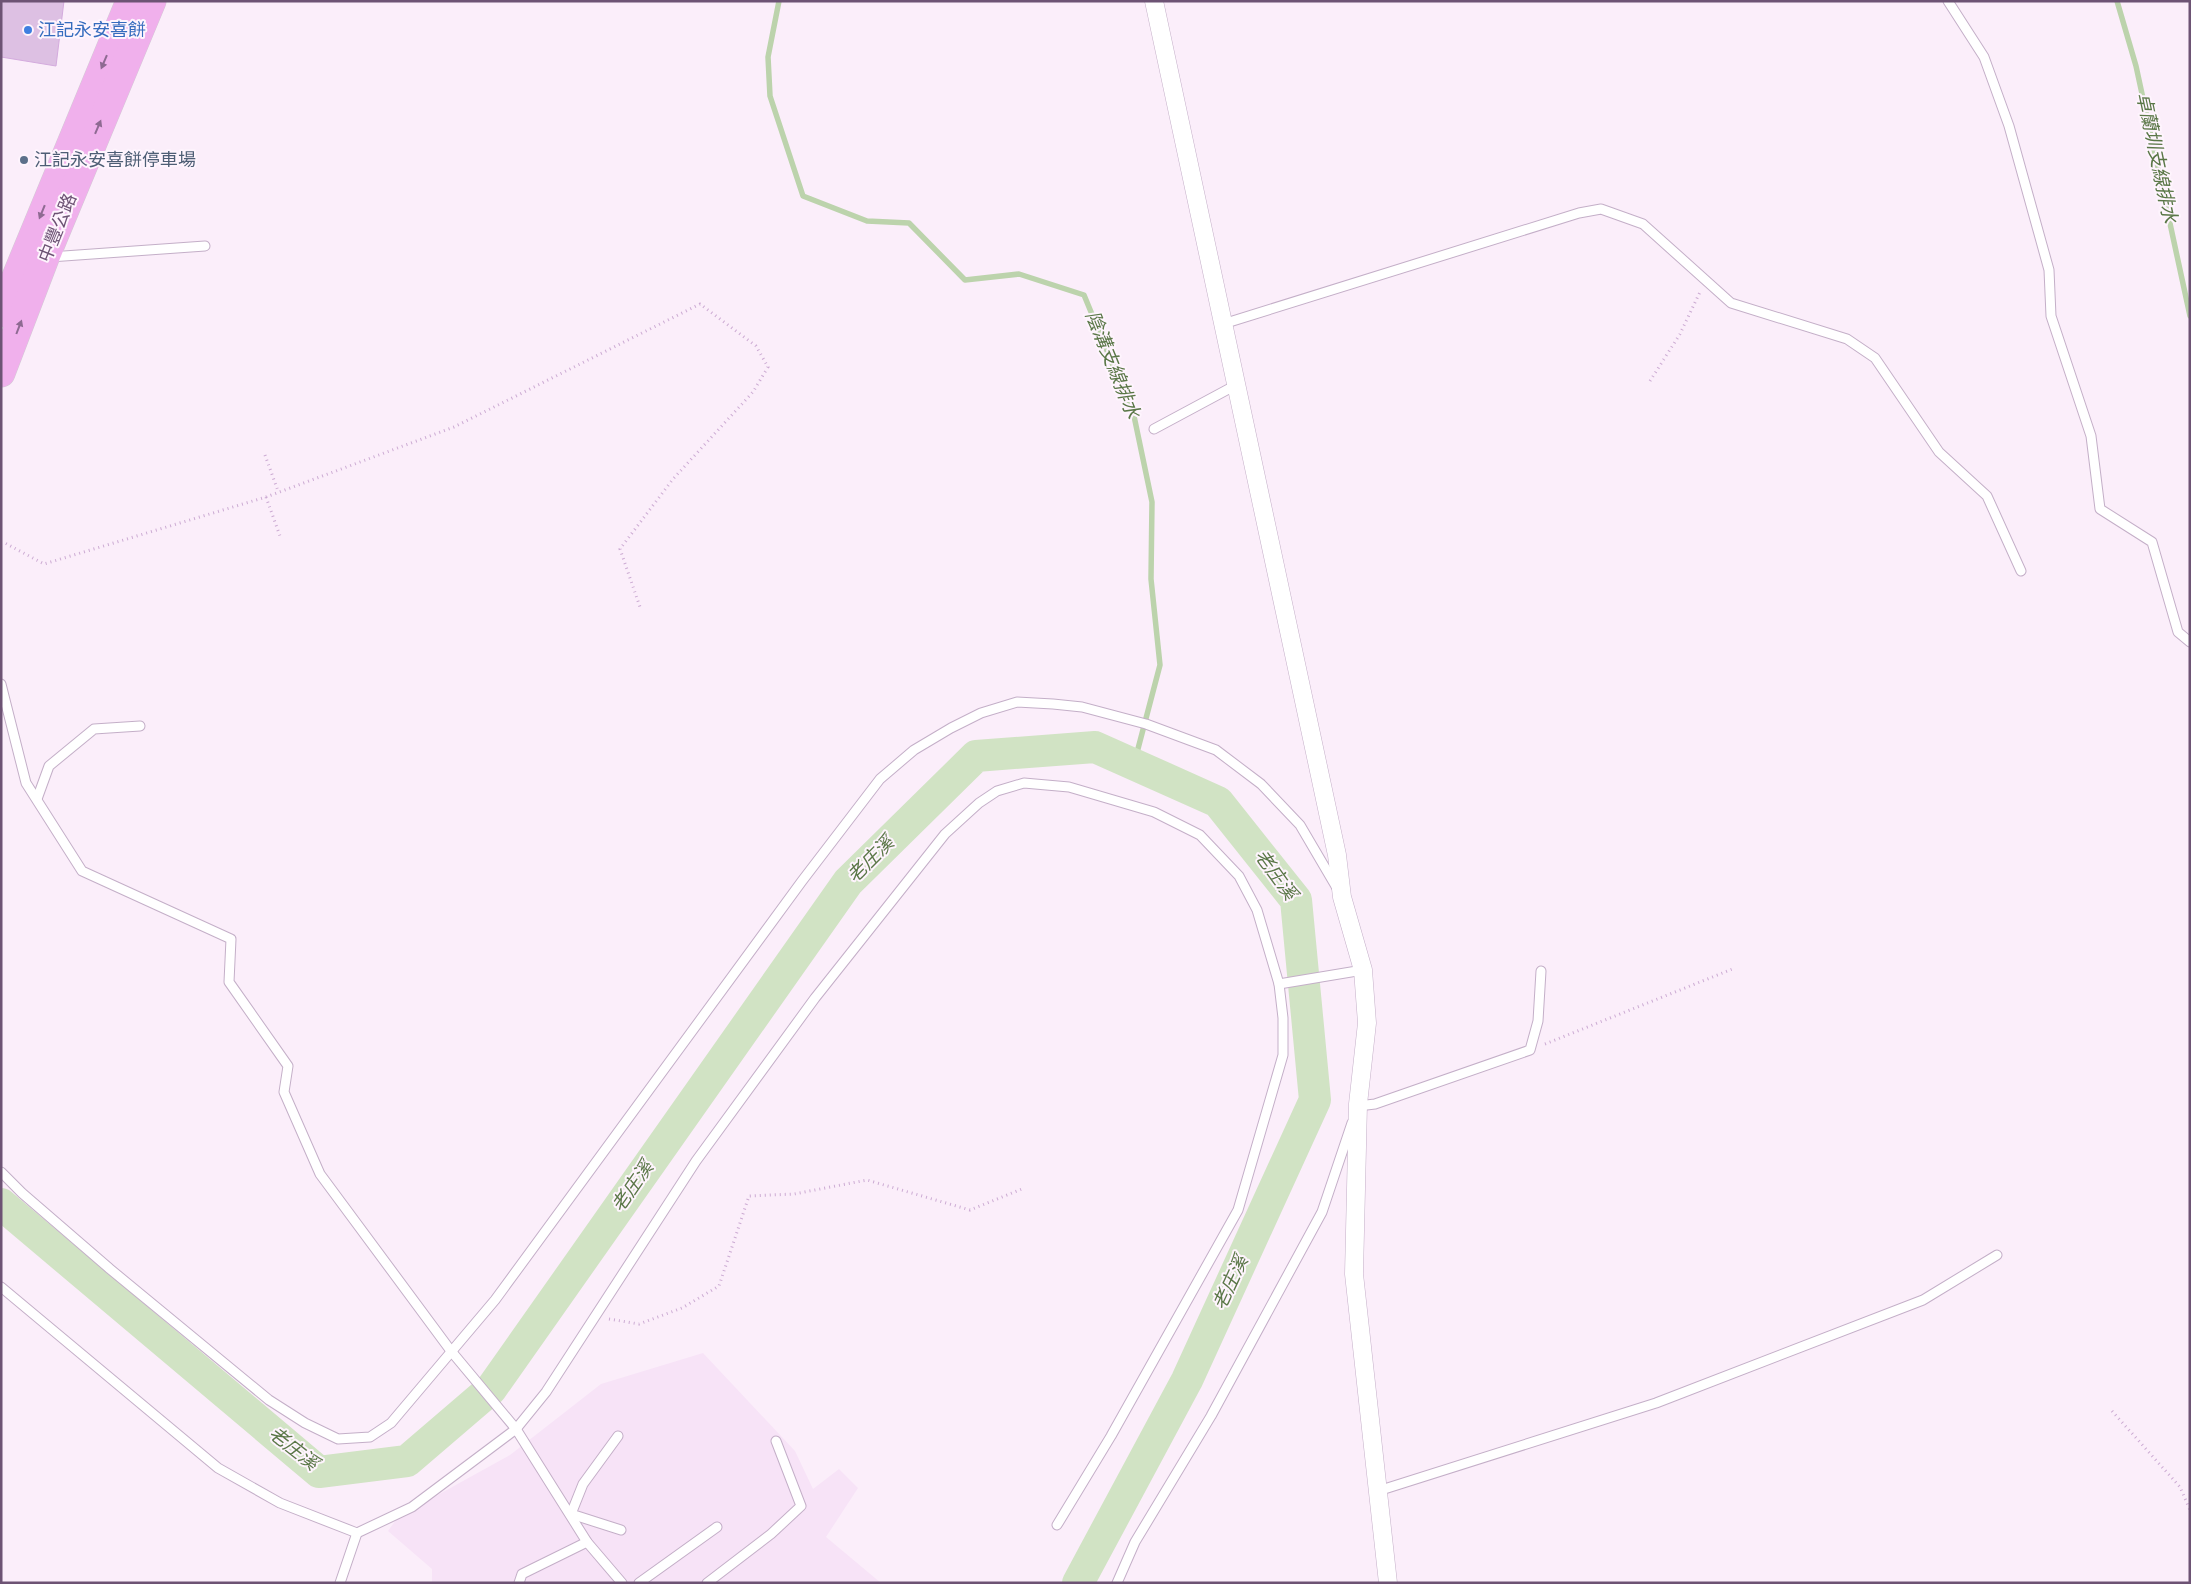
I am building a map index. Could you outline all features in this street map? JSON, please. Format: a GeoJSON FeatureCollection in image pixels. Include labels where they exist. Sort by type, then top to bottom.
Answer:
{"type":"FeatureCollection","features":[{"type":"Feature","properties":{"kind":"main road","name":"中豐公路"},"geometry":{"type":"LineString","coordinates":[[1,373],[36,254],[130,1]]}},
{"type":"Feature","properties":{"kind":"main road","name":"中豐公路"},"geometry":{"type":"LineString","coordinates":[[1,313],[36,254],[152,1]]}},
{"type":"Feature","properties":{"kind":"street"},"geometry":{"type":"LineString","coordinates":[[1154,1],[1337,855],[1342,897],[1363,970],[1367,1023],[1358,1104],[1354,1274],[1388,1583]]}},
{"type":"Feature","properties":{"kind":"lane"},"geometry":{"type":"LineString","coordinates":[[1948,1],[1984,57],[2009,126],[2049,270],[2051,316],[2091,436],[2100,509],[2152,542],[2178,632],[2190,642]]}},
{"type":"Feature","properties":{"kind":"lane"},"geometry":{"type":"LineString","coordinates":[[1223,324],[1579,213],[1601,209],[1643,224],[1731,303],[1847,339],[1876,358],[1939,452],[1987,496],[2021,571]]}},
{"type":"Feature","properties":{"kind":"lane"},"geometry":{"type":"LineString","coordinates":[[36,254],[204,246]]}},
{"type":"Feature","properties":{"kind":"lane"},"geometry":{"type":"LineString","coordinates":[[1154,429],[1236,385]]}},
{"type":"Feature","properties":{"kind":"lane"},"geometry":{"type":"LineString","coordinates":[[1,684],[26,782],[82,871],[231,939],[229,982],[288,1066],[284,1092],[320,1174],[453,1354],[516,1429],[587,1542],[622,1583]]}},
{"type":"Feature","properties":{"kind":"lane"},"geometry":{"type":"LineString","coordinates":[[1,1172],[22,1193],[110,1270],[269,1400],[305,1423],[338,1440],[370,1437],[391,1423],[453,1354],[495,1300],[802,880],[880,779],[914,750],[951,728],[981,713],[1017,702],[1053,704],[1082,707],[1146,724],[1216,750],[1261,784],[1300,825],[1342,897]]}},
{"type":"Feature","properties":{"kind":"lane"},"geometry":{"type":"LineString","coordinates":[[37,799],[49,766],[94,729],[140,726]]}},
{"type":"Feature","properties":{"kind":"lane"},"geometry":{"type":"LineString","coordinates":[[340,1583],[357,1533],[412,1507],[516,1429],[546,1392],[696,1161],[815,998],[945,834],[979,803],[997,791],[1024,783],[1069,787],[1154,812],[1200,835],[1239,876],[1257,910],[1280,984],[1283,1055],[1238,1210],[1111,1436],[1058,1525]]}},
{"type":"Feature","properties":{"kind":"lane"},"geometry":{"type":"LineString","coordinates":[[1280,984],[1363,970]]}},
{"type":"Feature","properties":{"kind":"lane"},"geometry":{"type":"LineString","coordinates":[[1117,1583],[1135,1542],[1211,1416],[1322,1212],[1358,1104],[1375,1104],[1530,1050],[1538,1021],[1541,971]]}},
{"type":"Feature","properties":{"kind":"lane"},"geometry":{"type":"LineString","coordinates":[[1378,1491],[1656,1403],[1923,1300],[1996,1255]]}},
{"type":"Feature","properties":{"kind":"lane"},"geometry":{"type":"LineString","coordinates":[[1,1287],[218,1468],[280,1503],[357,1533]]}},
{"type":"Feature","properties":{"kind":"lane"},"geometry":{"type":"LineString","coordinates":[[571,1514],[583,1484],[618,1436]]}},
{"type":"Feature","properties":{"kind":"lane"},"geometry":{"type":"LineString","coordinates":[[707,1583],[771,1534],[801,1506],[776,1441]]}},
{"type":"Feature","properties":{"kind":"lane"},"geometry":{"type":"LineString","coordinates":[[571,1514],[621,1530]]}},
{"type":"Feature","properties":{"kind":"lane"},"geometry":{"type":"LineString","coordinates":[[639,1583],[717,1527]]}},
{"type":"Feature","properties":{"kind":"lane"},"geometry":{"type":"LineString","coordinates":[[519,1583],[522,1574],[587,1542]]}},
{"type":"Feature","properties":{"kind":"path"},"geometry":{"type":"LineString","coordinates":[[1650,381],[1680,334],[1706,280]]}},
{"type":"Feature","properties":{"kind":"path"},"geometry":{"type":"LineString","coordinates":[[1,543],[44,564],[266,497],[454,427],[700,304],[756,346],[768,367],[753,392],[672,479],[620,549],[640,607]]}},
{"type":"Feature","properties":{"kind":"path"},"geometry":{"type":"LineString","coordinates":[[264,455],[278,491]]}},
{"type":"Feature","properties":{"kind":"path"},"geometry":{"type":"LineString","coordinates":[[266,497],[280,536]]}},
{"type":"Feature","properties":{"kind":"path"},"geometry":{"type":"LineString","coordinates":[[1530,1050],[1735,968]]}},
{"type":"Feature","properties":{"kind":"path"},"geometry":{"type":"LineString","coordinates":[[595,1317],[639,1324],[682,1308],[719,1286],[749,1196],[794,1194],[867,1180],[970,1210],[1022,1189]]}},
{"type":"Feature","properties":{"kind":"path"},"geometry":{"type":"LineString","coordinates":[[2112,1410],[2180,1487],[2190,1510]]}},
{"type":"Feature","properties":{"kind":"shaded area"},"geometry":{"type":"Polygon","coordinates":[[[703,1353],[795,1451],[813,1489],[839,1469],[858,1488],[826,1537],[881,1583],[432,1583],[432,1569],[388,1531],[398,1517],[510,1455],[601,1384],[703,1353]]]}},
{"type":"Feature","properties":{"kind":"building"},"geometry":{"type":"Polygon","coordinates":[[[1,1],[64,1],[56,66],[1,57],[1,1]]]}},
{"type":"Feature","properties":{"kind":"waterway","name":"陰溝支線排水"},"geometry":{"type":"LineString","coordinates":[[779,1],[768,57],[770,96],[803,196],[867,221],[909,223],[965,280],[1019,274],[1084,295],[1134,416],[1152,502],[1151,579],[1160,665],[1134,764]]}},
{"type":"Feature","properties":{"kind":"waterway","name":"卓蘭圳支線排水"},"geometry":{"type":"LineString","coordinates":[[2117,1],[2136,66],[2190,316]]}},
{"type":"Feature","properties":{"kind":"waterway","name":"老庄溪"},"geometry":{"type":"LineString","coordinates":[[1,1204],[319,1472],[407,1461],[491,1389],[848,882],[976,756],[1095,747],[1218,802],[1296,900],[1315,1100],[1187,1380],[1078,1583]]}},
{"type":"Feature","properties":{"kind":"place","name":"江記永安喜餅"},"geometry":{"type":"Point","coordinates":[28,30]}},
{"type":"Feature","properties":{"kind":"place","name":"江記永安喜餅停車場"},"geometry":{"type":"Point","coordinates":[24,160]}}]}
